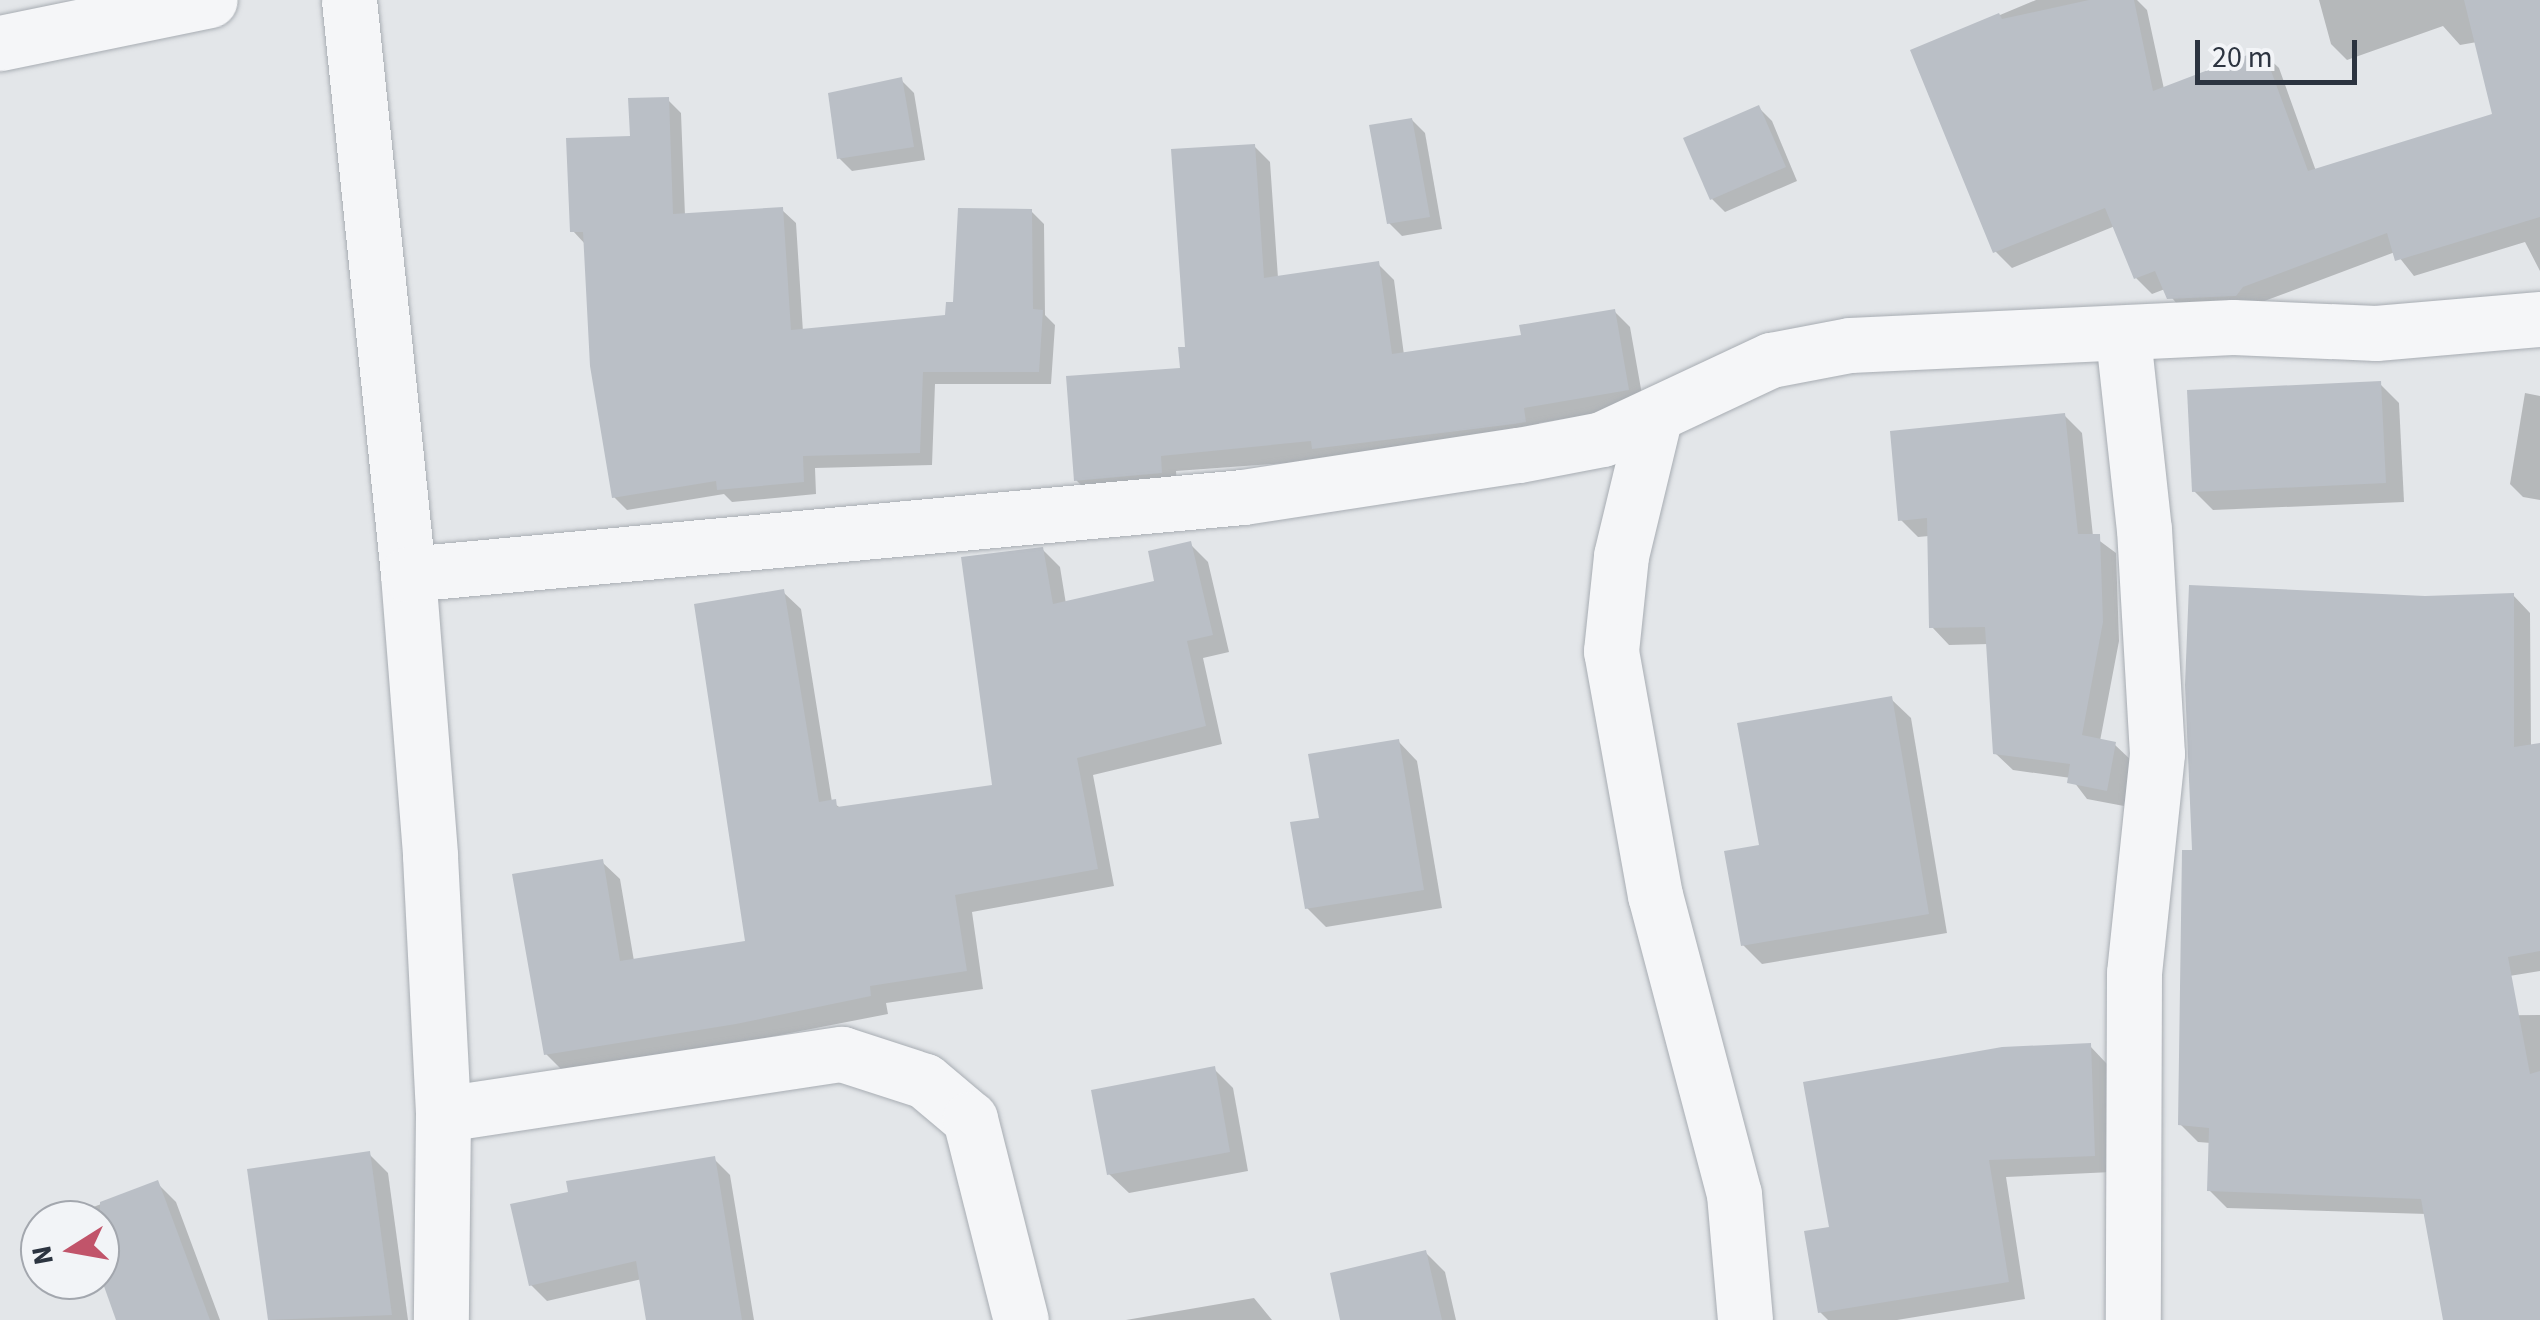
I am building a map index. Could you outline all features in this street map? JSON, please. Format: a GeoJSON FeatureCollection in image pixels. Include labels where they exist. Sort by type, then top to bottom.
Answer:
{"type":"FeatureCollection","features":[{"type":"Feature","properties":{"kind":"street"},"geometry":{"type":"LineString","coordinates":[[0,43],[210,0]]}},
{"type":"Feature","properties":{"kind":"street"},"geometry":{"type":"LineString","coordinates":[[349,0],[408,574],[443,1114],[441,1320]]}},
{"type":"Feature","properties":{"kind":"street"},"geometry":{"type":"LineString","coordinates":[[408,574],[1242,497],[1602,439],[1770,360],[1850,345],[2079,333],[2123,337],[2233,327],[2376,333],[2540,319]]}},
{"type":"Feature","properties":{"kind":"street"},"geometry":{"type":"LineString","coordinates":[[2123,337],[2144,528],[2157,754],[2134,973],[2133,1320]]}},
{"type":"Feature","properties":{"kind":"street"},"geometry":{"type":"LineString","coordinates":[[1655,415],[1621,556],[1611,651],[1654,895],[1734,1194],[1745,1320]]}},
{"type":"Feature","properties":{"kind":"street"},"geometry":{"type":"LineString","coordinates":[[443,1114],[842,1054],[925,1081],[970,1119],[1021,1320]]}},
{"type":"Feature","properties":{"kind":"building"},"geometry":{"type":"Polygon","coordinates":[[[2089,0],[2134,0],[2153,91],[2263,49],[2308,171],[2492,114],[2464,0],[2540,0],[2540,217],[2395,261],[2387,233],[2243,287],[2236,296],[2167,299],[2155,271],[2134,279],[2105,208],[1993,253],[1910,50],[1999,13],[2002,19],[2089,0]]]}},
{"type":"Feature","properties":{"kind":"building"},"geometry":{"type":"Polygon","coordinates":[[[902,77],[914,147],[837,159],[828,93],[902,77]]]}},
{"type":"Feature","properties":{"kind":"building"},"geometry":{"type":"Polygon","coordinates":[[[669,97],[673,214],[783,207],[791,330],[945,315],[946,302],[953,302],[958,208],[1032,209],[1033,309],[1043,310],[1039,372],[923,372],[920,453],[803,456],[804,482],[717,490],[716,481],[612,498],[590,366],[583,232],[570,232],[566,138],[630,136],[628,98],[669,97]]]}},
{"type":"Feature","properties":{"kind":"building"},"geometry":{"type":"Polygon","coordinates":[[[1759,105],[1786,167],[1710,200],[1683,138],[1759,105]]]}},
{"type":"Feature","properties":{"kind":"building"},"geometry":{"type":"Polygon","coordinates":[[[1412,118],[1430,217],[1387,224],[1369,125],[1412,118]]]}},
{"type":"Feature","properties":{"kind":"building"},"geometry":{"type":"Polygon","coordinates":[[[1255,144],[1264,278],[1379,261],[1392,354],[1521,335],[1519,325],[1615,309],[1629,390],[1524,408],[1526,422],[1514,424],[1312,449],[1311,441],[1161,456],[1162,473],[1074,481],[1066,376],[1180,368],[1178,347],[1185,347],[1171,149],[1255,144]]]}},
{"type":"Feature","properties":{"kind":"building"},"geometry":{"type":"Polygon","coordinates":[[[2381,381],[2386,483],[2192,492],[2187,390],[2381,381]]]}},
{"type":"Feature","properties":{"kind":"building"},"geometry":{"type":"Polygon","coordinates":[[[2065,413],[2078,534],[2100,534],[2103,622],[2082,735],[2116,742],[2107,791],[2067,783],[2070,764],[1993,754],[1985,627],[1929,628],[1927,518],[1898,521],[1890,431],[2065,413]]]}},
{"type":"Feature","properties":{"kind":"building"},"geometry":{"type":"Polygon","coordinates":[[[1191,541],[1213,635],[1187,641],[1206,726],[1077,758],[1098,869],[955,895],[967,971],[870,986],[871,996],[736,1024],[544,1055],[512,874],[603,859],[620,961],[745,941],[694,604],[784,589],[819,802],[836,799],[837,807],[992,785],[961,557],[1043,547],[1053,604],[1154,581],[1148,551],[1191,541]]]}},
{"type":"Feature","properties":{"kind":"building"},"geometry":{"type":"Polygon","coordinates":[[[2189,585],[2425,596],[2514,593],[2514,747],[2540,743],[2540,951],[2508,957],[2530,1074],[2540,1071],[2540,1320],[2443,1320],[2421,1199],[2207,1191],[2209,1128],[2178,1125],[2182,850],[2192,850],[2185,685],[2189,585]]]}},
{"type":"Feature","properties":{"kind":"building"},"geometry":{"type":"Polygon","coordinates":[[[1892,696],[1929,914],[1741,946],[1724,851],[1759,845],[1737,723],[1892,696]]]}},
{"type":"Feature","properties":{"kind":"building"},"geometry":{"type":"Polygon","coordinates":[[[1399,739],[1424,890],[1305,909],[1290,822],[1319,818],[1308,754],[1399,739]]]}},
{"type":"Feature","properties":{"kind":"building"},"geometry":{"type":"Polygon","coordinates":[[[2091,1043],[2095,1156],[1989,1160],[2009,1282],[1818,1313],[1804,1231],[1829,1227],[1803,1082],[2002,1047],[2091,1043]]]}},
{"type":"Feature","properties":{"kind":"building"},"geometry":{"type":"Polygon","coordinates":[[[1215,1066],[1230,1152],[1107,1175],[1091,1090],[1215,1066]]]}},
{"type":"Feature","properties":{"kind":"building"},"geometry":{"type":"Polygon","coordinates":[[[370,1151],[392,1315],[268,1320],[247,1169],[370,1151]]]}},
{"type":"Feature","properties":{"kind":"building"},"geometry":{"type":"Polygon","coordinates":[[[715,1156],[742,1320],[646,1320],[636,1261],[529,1286],[510,1204],[568,1192],[566,1181],[715,1156]]]}},
{"type":"Feature","properties":{"kind":"building"},"geometry":{"type":"Polygon","coordinates":[[[158,1180],[210,1320],[116,1320],[109,1300],[120,1300],[120,1200],[105,1200],[158,1180]]]}},
{"type":"Feature","properties":{"kind":"building"},"geometry":{"type":"Polygon","coordinates":[[[1426,1250],[1442,1320],[1340,1320],[1330,1273],[1426,1250]]]}}]}
